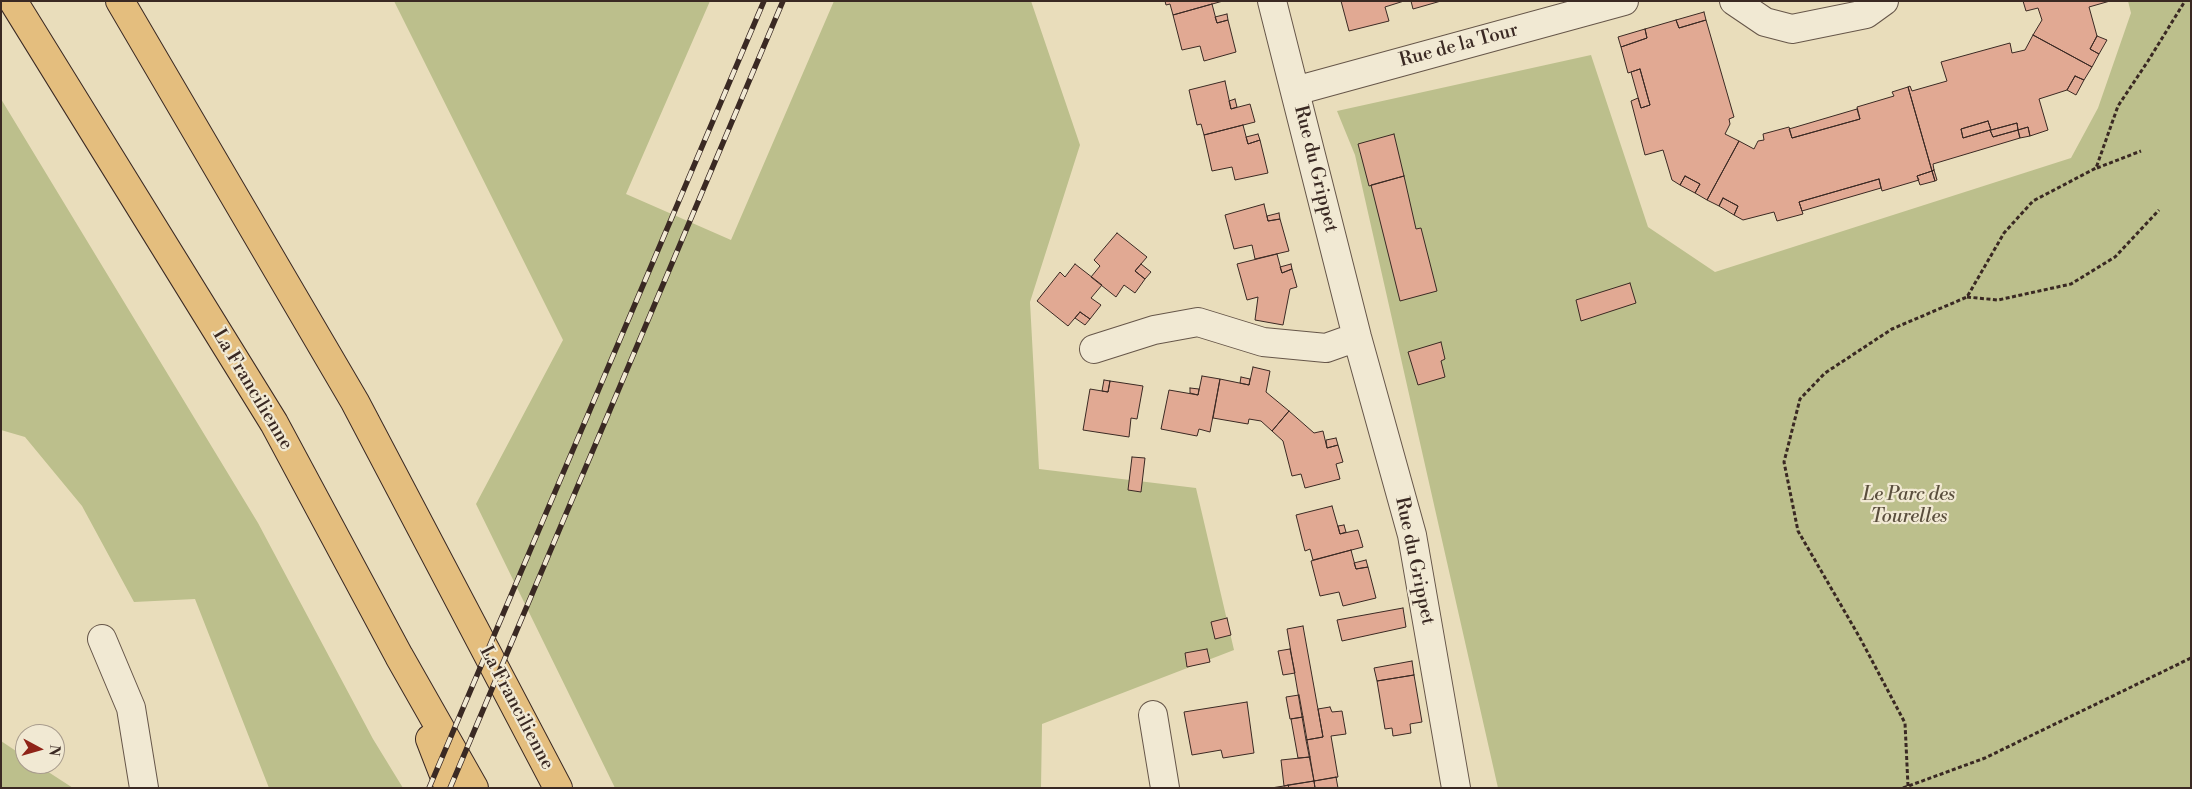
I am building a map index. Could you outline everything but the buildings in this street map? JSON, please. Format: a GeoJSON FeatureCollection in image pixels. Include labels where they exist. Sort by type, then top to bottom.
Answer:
{"type":"FeatureCollection","features":[{"type":"Feature","properties":{"kind":"highway","name":"La Francilienne"},"geometry":{"type":"LineString","coordinates":[[14,1],[274,424],[399,656],[474,788]]}},
{"type":"Feature","properties":{"kind":"highway","name":"La Francilienne"},"geometry":{"type":"LineString","coordinates":[[120,1],[355,402],[558,788]]}},
{"type":"Feature","properties":{"kind":"highway"},"geometry":{"type":"LineString","coordinates":[[399,656],[449,788]]}},
{"type":"Feature","properties":{"kind":"street","name":"Rue du Grippet"},"geometry":{"type":"LineString","coordinates":[[1272,1],[1357,337],[1412,535],[1456,788]]}},
{"type":"Feature","properties":{"kind":"street","name":"Rue de la Tour"},"geometry":{"type":"LineString","coordinates":[[1295,90],[1624,1]]}},
{"type":"Feature","properties":{"kind":"street"},"geometry":{"type":"LineString","coordinates":[[1734,1],[1765,22],[1792,29],[1866,14],[1884,1]]}},
{"type":"Feature","properties":{"kind":"street"},"geometry":{"type":"LineString","coordinates":[[1094,349],[1154,330],[1198,322],[1262,342],[1326,348],[1357,337]]}},
{"type":"Feature","properties":{"kind":"street"},"geometry":{"type":"LineString","coordinates":[[102,639],[130,708],[144,788]]}},
{"type":"Feature","properties":{"kind":"street"},"geometry":{"type":"LineString","coordinates":[[1153,715],[1165,788]]}},
{"type":"Feature","properties":{"kind":"path"},"geometry":{"type":"LineString","coordinates":[[2096,168],[2118,106],[2186,1]]}},
{"type":"Feature","properties":{"kind":"path"},"geometry":{"type":"LineString","coordinates":[[1968,296],[2004,233],[2033,200],[2096,168],[2141,151]]}},
{"type":"Feature","properties":{"kind":"path"},"geometry":{"type":"LineString","coordinates":[[1908,786],[1905,724],[1860,638],[1798,531],[1784,462],[1800,399],[1825,372],[1892,329],[1968,296],[1998,300],[2071,284],[2115,257],[2159,210]]}},
{"type":"Feature","properties":{"kind":"path"},"geometry":{"type":"LineString","coordinates":[[1903,788],[1985,758],[2191,658]]}},
{"type":"Feature","properties":{"kind":"green space"},"geometry":{"type":"Polygon","coordinates":[[[394,1],[710,1],[626,194],[731,240],[834,1],[1031,1],[1080,145],[1030,302],[1039,469],[1196,488],[1234,650],[1042,724],[1041,788],[615,788],[476,504],[563,340],[394,1]]]}},
{"type":"Feature","properties":{"kind":"green space","name":"Le Parc des Tourelles"},"geometry":{"type":"Polygon","coordinates":[[[2128,1],[2191,1],[2191,788],[1498,788],[1355,155],[1337,111],[1591,55],[1648,227],[1715,272],[2071,158],[2098,108],[2131,13],[2128,1]]]}},
{"type":"Feature","properties":{"kind":"green space"},"geometry":{"type":"Polygon","coordinates":[[[1,99],[258,523],[373,739],[403,788],[269,788],[195,599],[134,602],[82,506],[25,437],[1,430],[1,99]]]}},
{"type":"Feature","properties":{"kind":"green space"},"geometry":{"type":"Polygon","coordinates":[[[1,741],[15,750],[15,774],[51,774],[73,788],[1,788],[1,741]]]}},
{"type":"Feature","properties":{"kind":"railway"},"geometry":{"type":"LineString","coordinates":[[429,788],[764,1]]}},
{"type":"Feature","properties":{"kind":"railway"},"geometry":{"type":"LineString","coordinates":[[450,788],[783,1]]}}]}
